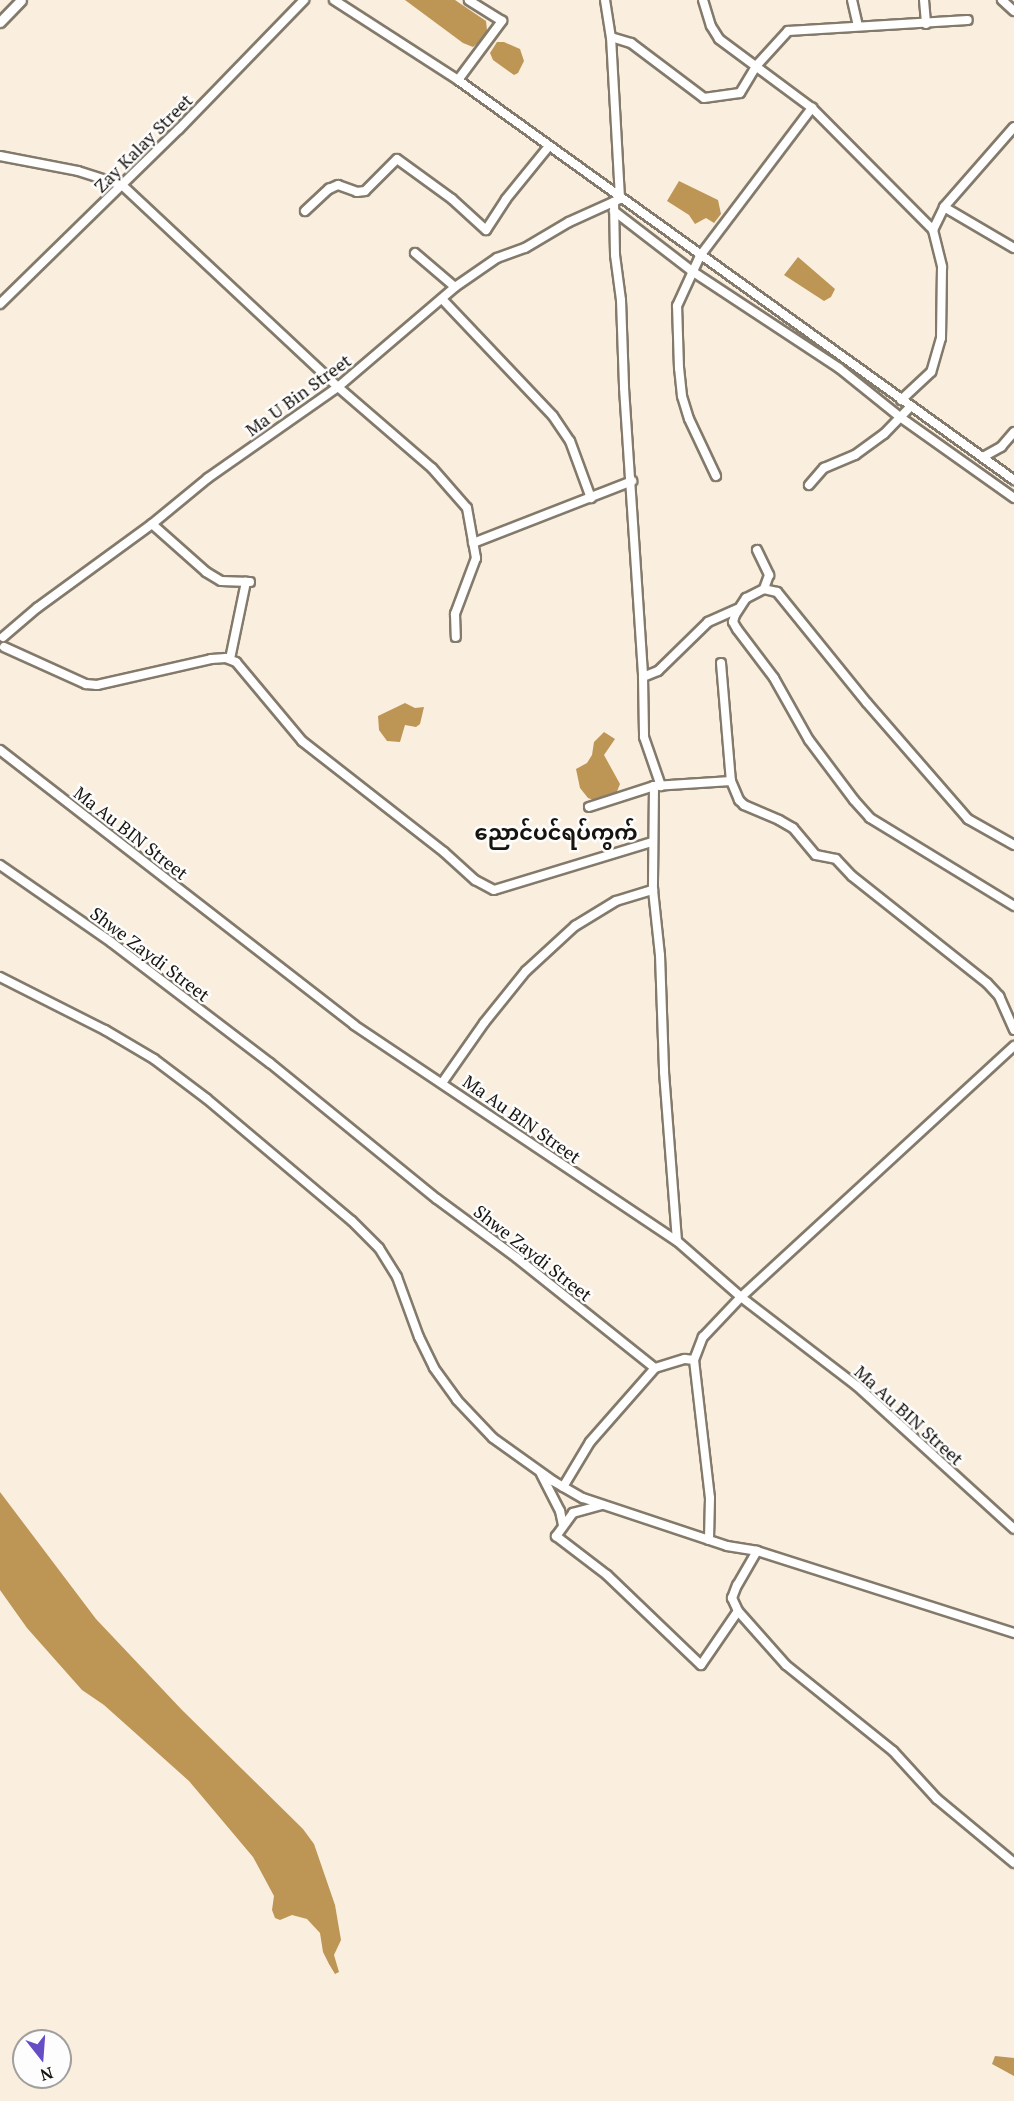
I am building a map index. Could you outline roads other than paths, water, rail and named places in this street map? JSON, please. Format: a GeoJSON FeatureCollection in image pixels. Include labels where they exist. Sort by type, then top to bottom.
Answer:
{"type":"FeatureCollection","features":[{"type":"Feature","properties":{"kind":"main road"},"geometry":{"type":"LineString","coordinates":[[0,22],[21,0]]}},
{"type":"Feature","properties":{"kind":"street","name":"Zay Kalay Street"},"geometry":{"type":"LineString","coordinates":[[0,304],[122,185],[304,0]]}},
{"type":"Feature","properties":{"kind":"street"},"geometry":{"type":"LineString","coordinates":[[334,0],[458,80],[619,199],[789,317],[1014,480]]}},
{"type":"Feature","properties":{"kind":"street"},"geometry":{"type":"LineString","coordinates":[[458,80],[502,21],[469,0]]}},
{"type":"Feature","properties":{"kind":"street"},"geometry":{"type":"LineString","coordinates":[[605,0],[611,37],[619,199],[614,211],[632,481],[644,737],[657,786],[652,842],[652,890],[660,955],[664,1072],[677,1241]]}},
{"type":"Feature","properties":{"kind":"street"},"geometry":{"type":"LineString","coordinates":[[703,0],[711,26],[719,39],[758,65],[812,108],[933,230],[942,267],[941,338],[931,372],[901,400]]}},
{"type":"Feature","properties":{"kind":"street"},"geometry":{"type":"LineString","coordinates":[[852,0],[858,26]]}},
{"type":"Feature","properties":{"kind":"street"},"geometry":{"type":"LineString","coordinates":[[924,0],[926,24]]}},
{"type":"Feature","properties":{"kind":"street"},"geometry":{"type":"LineString","coordinates":[[1002,0],[1014,10]]}},
{"type":"Feature","properties":{"kind":"street"},"geometry":{"type":"LineString","coordinates":[[611,37],[631,43],[704,98],[740,93],[758,65],[788,31],[968,20]]}},
{"type":"Feature","properties":{"kind":"street"},"geometry":{"type":"LineString","coordinates":[[716,476],[689,419],[678,368],[677,306],[700,256],[812,108]]}},
{"type":"Feature","properties":{"kind":"street"},"geometry":{"type":"LineString","coordinates":[[933,230],[944,207],[1014,128]]}},
{"type":"Feature","properties":{"kind":"street"},"geometry":{"type":"LineString","coordinates":[[305,211],[329,189],[338,185],[357,192],[365,191],[397,159],[452,199],[486,230],[506,199],[549,146]]}},
{"type":"Feature","properties":{"kind":"street"},"geometry":{"type":"LineString","coordinates":[[0,156],[78,171],[122,185],[338,387],[432,468],[467,508],[476,558],[455,614],[456,637]]}},
{"type":"Feature","properties":{"kind":"street","name":"Ma U Bin Street"},"geometry":{"type":"LineString","coordinates":[[2,636],[152,524],[208,478],[338,387],[455,287],[497,258],[525,248],[569,222],[619,199]]}},
{"type":"Feature","properties":{"kind":"street"},"geometry":{"type":"LineString","coordinates":[[944,207],[1014,248]]}},
{"type":"Feature","properties":{"kind":"street"},"geometry":{"type":"LineString","coordinates":[[614,211],[692,270],[839,368],[900,417],[1014,498]]}},
{"type":"Feature","properties":{"kind":"street"},"geometry":{"type":"LineString","coordinates":[[415,253],[455,287]]}},
{"type":"Feature","properties":{"kind":"street"},"geometry":{"type":"LineString","coordinates":[[442,299],[553,416],[570,441],[591,498]]}},
{"type":"Feature","properties":{"kind":"street"},"geometry":{"type":"LineString","coordinates":[[809,485],[824,468],[855,455],[884,434],[911,406]]}},
{"type":"Feature","properties":{"kind":"street"},"geometry":{"type":"LineString","coordinates":[[983,457],[1001,447],[1014,432]]}},
{"type":"Feature","properties":{"kind":"street"},"geometry":{"type":"LineString","coordinates":[[473,543],[632,481]]}},
{"type":"Feature","properties":{"kind":"street"},"geometry":{"type":"LineString","coordinates":[[152,524],[206,572],[221,581],[248,582],[230,659]]}},
{"type":"Feature","properties":{"kind":"street"},"geometry":{"type":"LineString","coordinates":[[758,550],[769,575],[764,589]]}},
{"type":"Feature","properties":{"kind":"street"},"geometry":{"type":"LineString","coordinates":[[1014,845],[968,819],[867,703],[777,592],[764,589],[746,598],[737,609],[734,621],[737,629],[774,678],[809,740],[870,818],[1014,906]]}},
{"type":"Feature","properties":{"kind":"street"},"geometry":{"type":"LineString","coordinates":[[643,678],[658,671],[708,622],[737,609]]}},
{"type":"Feature","properties":{"kind":"street"},"geometry":{"type":"LineString","coordinates":[[2,636],[8,640],[2,647],[86,684],[97,685],[211,659],[230,659],[236,662],[302,741],[484,887],[494,890],[652,842]]}},
{"type":"Feature","properties":{"kind":"street"},"geometry":{"type":"LineString","coordinates":[[722,663],[731,781],[744,805],[786,824],[816,855],[836,859],[852,876],[987,983],[999,996],[1014,1030]]}},
{"type":"Feature","properties":{"kind":"street","name":"Ma Au BIN Street"},"geometry":{"type":"LineString","coordinates":[[0,750],[354,1025],[677,1241],[741,1298],[857,1386],[1014,1529]]}},
{"type":"Feature","properties":{"kind":"street"},"geometry":{"type":"LineString","coordinates":[[589,807],[657,786],[731,781]]}},
{"type":"Feature","properties":{"kind":"street","name":"Shwe Zaydi Street"},"geometry":{"type":"LineString","coordinates":[[0,865],[111,942],[270,1063],[438,1199],[517,1258],[655,1368]]}},
{"type":"Feature","properties":{"kind":"street"},"geometry":{"type":"LineString","coordinates":[[442,1083],[484,1023],[526,971],[575,926],[616,901],[652,890]]}},
{"type":"Feature","properties":{"kind":"street"},"geometry":{"type":"LineString","coordinates":[[0,977],[105,1030],[154,1059],[207,1099],[352,1221],[379,1248],[397,1277],[419,1336],[434,1368],[457,1401],[493,1438],[563,1487],[583,1498],[727,1546],[757,1551],[1014,1633]]}},
{"type":"Feature","properties":{"kind":"street"},"geometry":{"type":"LineString","coordinates":[[709,1540],[710,1498],[694,1360],[703,1337],[741,1298],[1014,1046]]}},
{"type":"Feature","properties":{"kind":"street"},"geometry":{"type":"LineString","coordinates":[[563,1487],[590,1442],[655,1368],[685,1359],[694,1360]]}},
{"type":"Feature","properties":{"kind":"street"},"geometry":{"type":"LineString","coordinates":[[539,1471],[560,1511],[563,1525]]}},
{"type":"Feature","properties":{"kind":"street"},"geometry":{"type":"LineString","coordinates":[[603,1505],[573,1513],[556,1536],[607,1575],[701,1665],[738,1611]]}},
{"type":"Feature","properties":{"kind":"street"},"geometry":{"type":"LineString","coordinates":[[757,1551],[736,1585],[732,1598],[738,1611],[786,1665],[893,1751],[937,1798],[1014,1863]]}},
{"type":"Feature","properties":{"kind":"district","name":"ညောင်ပင်ရပ်ကွက်"},"geometry":{"type":"Point","coordinates":[556,832]}}]}
